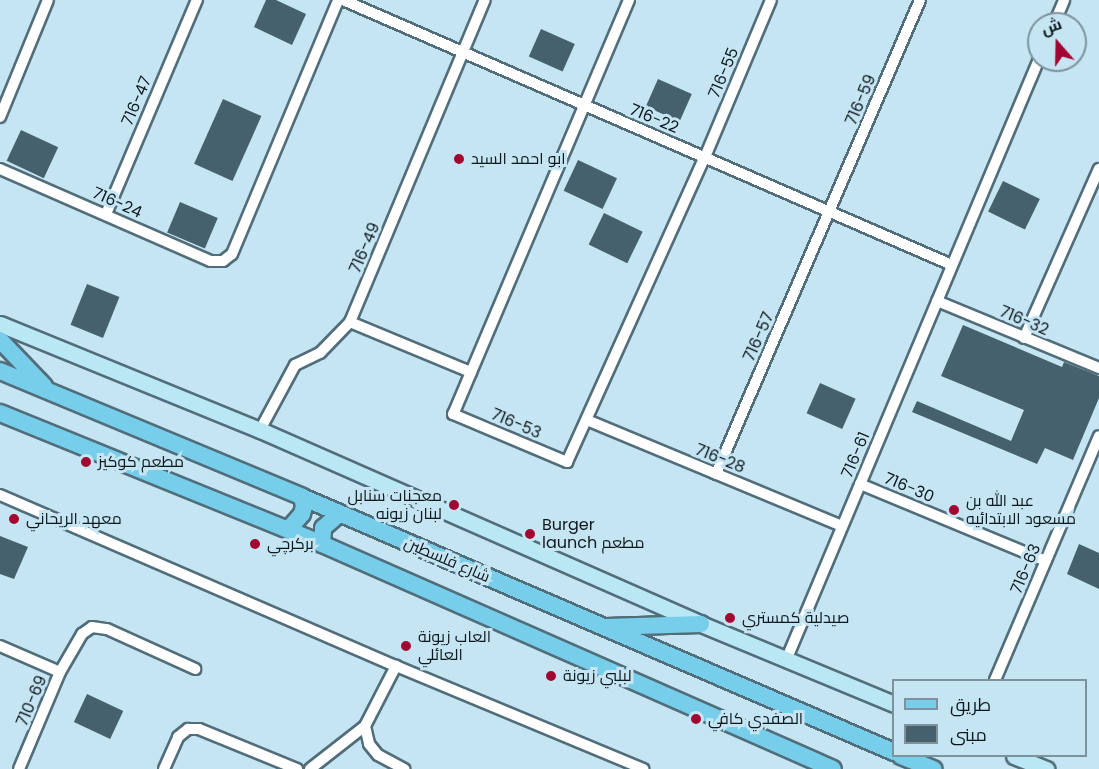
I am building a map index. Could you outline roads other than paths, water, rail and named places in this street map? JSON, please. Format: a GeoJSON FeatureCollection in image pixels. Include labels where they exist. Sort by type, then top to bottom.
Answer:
{"type":"FeatureCollection","features":[{"type":"Feature","properties":{"kind":"main road"},"geometry":{"type":"LineString","coordinates":[[0,340],[49,391]]}},
{"type":"Feature","properties":{"kind":"main road","name":"شارع فلسطين"},"geometry":{"type":"LineString","coordinates":[[0,371],[302,497],[892,751]]}},
{"type":"Feature","properties":{"kind":"main road"},"geometry":{"type":"LineString","coordinates":[[0,413],[322,544],[833,769]]}},
{"type":"Feature","properties":{"kind":"main road"},"geometry":{"type":"LineString","coordinates":[[288,530],[302,514],[304,506],[302,497]]}},
{"type":"Feature","properties":{"kind":"main road"},"geometry":{"type":"LineString","coordinates":[[322,544],[323,528],[339,514]]}},
{"type":"Feature","properties":{"kind":"main road"},"geometry":{"type":"LineString","coordinates":[[603,627],[659,623],[700,624]]}},
{"type":"Feature","properties":{"kind":"main road"},"geometry":{"type":"LineString","coordinates":[[903,757],[933,769]]}},
{"type":"Feature","properties":{"kind":"street"},"geometry":{"type":"LineString","coordinates":[[0,115],[48,0]]}},
{"type":"Feature","properties":{"kind":"street","name":"716-47"},"geometry":{"type":"LineString","coordinates":[[106,214],[196,0]]}},
{"type":"Feature","properties":{"kind":"street","name":"716-24"},"geometry":{"type":"LineString","coordinates":[[0,169],[211,261],[223,261],[232,254],[338,0]]}},
{"type":"Feature","properties":{"kind":"street","name":"716-22"},"geometry":{"type":"LineString","coordinates":[[343,0],[952,265]]}},
{"type":"Feature","properties":{"kind":"street","name":"716-49"},"geometry":{"type":"LineString","coordinates":[[260,430],[295,365],[320,352],[350,322],[485,0]]}},
{"type":"Feature","properties":{"kind":"street"},"geometry":{"type":"LineString","coordinates":[[584,105],[629,0]]}},
{"type":"Feature","properties":{"kind":"street","name":"716-55"},"geometry":{"type":"LineString","coordinates":[[705,157],[771,0]]}},
{"type":"Feature","properties":{"kind":"street","name":"716-59"},"geometry":{"type":"LineString","coordinates":[[830,212],[920,0]]}},
{"type":"Feature","properties":{"kind":"street"},"geometry":{"type":"LineString","coordinates":[[952,265],[1034,72]]}},
{"type":"Feature","properties":{"kind":"street","name":"716-53"},"geometry":{"type":"LineString","coordinates":[[584,105],[453,414],[567,462],[705,157]]}},
{"type":"Feature","properties":{"kind":"street"},"geometry":{"type":"LineString","coordinates":[[1024,338],[1099,169]]}},
{"type":"Feature","properties":{"kind":"street","name":"716-57"},"geometry":{"type":"LineString","coordinates":[[716,474],[830,212]]}},
{"type":"Feature","properties":{"kind":"street","name":"716-61"},"geometry":{"type":"LineString","coordinates":[[787,658],[952,265]]}},
{"type":"Feature","properties":{"kind":"street","name":"716-32"},"geometry":{"type":"LineString","coordinates":[[937,301],[1099,368]]}},
{"type":"Feature","properties":{"kind":"street"},"geometry":{"type":"LineString","coordinates":[[350,322],[471,372]]}},
{"type":"Feature","properties":{"kind":"street"},"geometry":{"type":"LineString","coordinates":[[0,324],[260,430],[700,624],[892,703]]}},
{"type":"Feature","properties":{"kind":"street","name":"716-28"},"geometry":{"type":"LineString","coordinates":[[587,420],[842,526]]}},
{"type":"Feature","properties":{"kind":"street","name":"716-63"},"geometry":{"type":"LineString","coordinates":[[996,679],[1099,436]]}},
{"type":"Feature","properties":{"kind":"street","name":"716-30"},"geometry":{"type":"LineString","coordinates":[[860,484],[1046,561]]}},
{"type":"Feature","properties":{"kind":"street"},"geometry":{"type":"LineString","coordinates":[[0,495],[396,666],[643,769]]}},
{"type":"Feature","properties":{"kind":"street"},"geometry":{"type":"LineString","coordinates":[[60,672],[82,634],[92,627],[107,629],[195,669]]}},
{"type":"Feature","properties":{"kind":"street","name":"710-69"},"geometry":{"type":"LineString","coordinates":[[0,646],[60,672],[19,769]]}},
{"type":"Feature","properties":{"kind":"street"},"geometry":{"type":"LineString","coordinates":[[310,769],[365,726],[396,666]]}},
{"type":"Feature","properties":{"kind":"street"},"geometry":{"type":"LineString","coordinates":[[365,726],[369,744],[378,755],[404,769]]}},
{"type":"Feature","properties":{"kind":"street"},"geometry":{"type":"LineString","coordinates":[[164,769],[178,737],[188,729],[199,729],[297,769]]}},
{"type":"Feature","properties":{"kind":"street"},"geometry":{"type":"LineString","coordinates":[[1016,757],[1046,769]]}},
{"type":"Feature","properties":{"kind":"place","name":"ابو احمد السيد"},"geometry":{"type":"Point","coordinates":[459,159]}},
{"type":"Feature","properties":{"kind":"place","name":"مطعم كوكيز"},"geometry":{"type":"Point","coordinates":[86,462]}},
{"type":"Feature","properties":{"kind":"place","name":"معجنات سنابل لبنان زيونه"},"geometry":{"type":"Point","coordinates":[454,505]}},
{"type":"Feature","properties":{"kind":"place","name":"عبد الله بن مسعود الابتدائيه"},"geometry":{"type":"Point","coordinates":[954,510]}},
{"type":"Feature","properties":{"kind":"place","name":"معهد الريحاني"},"geometry":{"type":"Point","coordinates":[14,519]}},
{"type":"Feature","properties":{"kind":"place","name":"Burger launch مطعم"},"geometry":{"type":"Point","coordinates":[530,534]}},
{"type":"Feature","properties":{"kind":"place","name":"بركرچي"},"geometry":{"type":"Point","coordinates":[255,544]}},
{"type":"Feature","properties":{"kind":"place","name":"صيدلية كمستري"},"geometry":{"type":"Point","coordinates":[730,618]}},
{"type":"Feature","properties":{"kind":"place","name":"العاب زيونة العائلي"},"geometry":{"type":"Point","coordinates":[406,646]}},
{"type":"Feature","properties":{"kind":"place","name":"لبلبي زيونة"},"geometry":{"type":"Point","coordinates":[551,676]}},
{"type":"Feature","properties":{"kind":"place","name":"الصفدي كافي"},"geometry":{"type":"Point","coordinates":[696,719]}}]}
